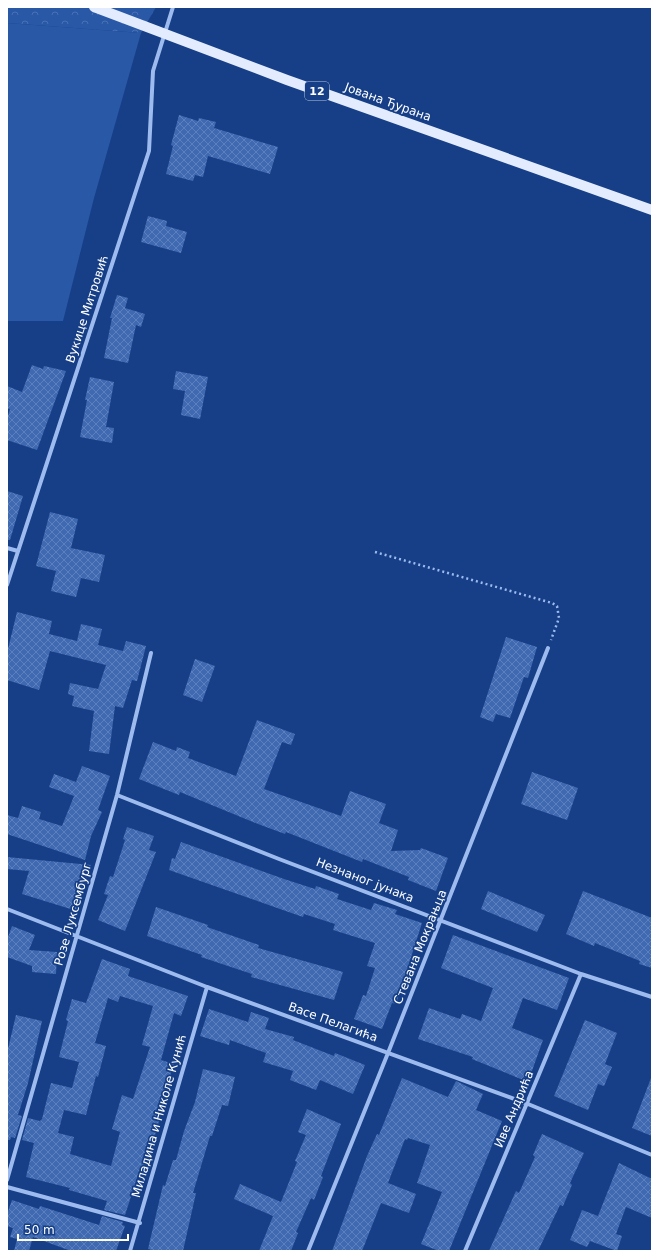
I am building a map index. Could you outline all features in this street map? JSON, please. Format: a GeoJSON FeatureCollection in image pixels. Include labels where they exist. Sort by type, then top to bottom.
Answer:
{"type":"FeatureCollection","features":[{"type":"Feature","properties":{"kind":"main road","name":"Јована Ђурана"},"geometry":{"type":"LineString","coordinates":[[94,7],[164,35],[652,210]]}},
{"type":"Feature","properties":{"kind":"street","name":"Вукице Митровић"},"geometry":{"type":"LineString","coordinates":[[7,585],[149,151],[153,71],[173,7]]}},
{"type":"Feature","properties":{"kind":"street"},"geometry":{"type":"LineString","coordinates":[[7,548],[18,552]]}},
{"type":"Feature","properties":{"kind":"street","name":"Стевана Мокрањца"},"geometry":{"type":"LineString","coordinates":[[308,1251],[548,648]]}},
{"type":"Feature","properties":{"kind":"street","name":"Розе Луксембург"},"geometry":{"type":"LineString","coordinates":[[7,1180],[117,795],[151,653]]}},
{"type":"Feature","properties":{"kind":"street","name":"Незнаног јунака"},"geometry":{"type":"LineString","coordinates":[[117,795],[581,974],[652,997]]}},
{"type":"Feature","properties":{"kind":"street","name":"Васе Пелагића"},"geometry":{"type":"LineString","coordinates":[[7,909],[207,987],[528,1104],[652,1155]]}},
{"type":"Feature","properties":{"kind":"street","name":"Иве Андрића"},"geometry":{"type":"LineString","coordinates":[[465,1251],[528,1104],[581,974]]}},
{"type":"Feature","properties":{"kind":"street","name":"Миладина и Николе Кунић"},"geometry":{"type":"LineString","coordinates":[[130,1251],[140,1223],[176,1091],[207,987]]}},
{"type":"Feature","properties":{"kind":"street"},"geometry":{"type":"LineString","coordinates":[[7,1187],[140,1223]]}},
{"type":"Feature","properties":{"kind":"path"},"geometry":{"type":"LineString","coordinates":[[375,552],[552,603],[557,606],[559,618],[548,648]]}},
{"type":"Feature","properties":{"kind":"green space"},"geometry":{"type":"Polygon","coordinates":[[[7,7],[156,7],[141,33],[7,23],[7,7]]]}},
{"type":"Feature","properties":{"kind":"green space"},"geometry":{"type":"Polygon","coordinates":[[[7,23],[141,33],[94,198],[63,321],[7,321],[7,23]]]}},
{"type":"Feature","properties":{"kind":"building"},"geometry":{"type":"Polygon","coordinates":[[[179,115],[198,121],[199,118],[216,122],[214,128],[278,147],[270,174],[208,156],[203,177],[195,175],[193,181],[166,174],[173,146],[171,145],[179,115]]]}},
{"type":"Feature","properties":{"kind":"building"},"geometry":{"type":"Polygon","coordinates":[[[148,216],[167,221],[166,226],[187,232],[181,253],[141,242],[148,216]]]}},
{"type":"Feature","properties":{"kind":"building"},"geometry":{"type":"Polygon","coordinates":[[[117,295],[128,298],[125,308],[145,314],[141,327],[136,325],[128,363],[104,358],[112,318],[110,318],[117,295]]]}},
{"type":"Feature","properties":{"kind":"building"},"geometry":{"type":"Polygon","coordinates":[[[32,365],[43,369],[44,366],[66,371],[37,450],[7,440],[7,419],[10,409],[7,408],[7,386],[22,392],[32,365]]]}},
{"type":"Feature","properties":{"kind":"building"},"geometry":{"type":"Polygon","coordinates":[[[176,371],[208,377],[200,419],[181,415],[185,391],[173,389],[176,371]]]}},
{"type":"Feature","properties":{"kind":"building"},"geometry":{"type":"Polygon","coordinates":[[[90,377],[114,382],[106,427],[114,428],[112,443],[80,437],[90,377]]]}},
{"type":"Feature","properties":{"kind":"building"},"geometry":{"type":"Polygon","coordinates":[[[7,491],[23,496],[10,540],[7,540],[7,491]]]}},
{"type":"Feature","properties":{"kind":"building"},"geometry":{"type":"Polygon","coordinates":[[[50,512],[78,519],[71,548],[105,555],[99,582],[81,578],[76,597],[51,591],[56,571],[36,566],[50,512]]]}},
{"type":"Feature","properties":{"kind":"building"},"geometry":{"type":"Polygon","coordinates":[[[17,612],[52,621],[49,634],[77,641],[81,624],[102,629],[98,645],[123,651],[126,641],[146,646],[137,681],[132,680],[123,708],[115,706],[109,754],[89,751],[94,711],[72,706],[74,696],[68,694],[70,683],[98,689],[106,665],[50,651],[39,690],[7,680],[7,653],[17,612]]]}},
{"type":"Feature","properties":{"kind":"building"},"geometry":{"type":"Polygon","coordinates":[[[506,637],[537,647],[528,678],[524,677],[510,718],[496,714],[493,722],[480,717],[506,637]]]}},
{"type":"Feature","properties":{"kind":"building"},"geometry":{"type":"Polygon","coordinates":[[[195,659],[215,666],[202,702],[183,695],[195,659]]]}},
{"type":"Feature","properties":{"kind":"building"},"geometry":{"type":"Polygon","coordinates":[[[257,720],[295,734],[291,745],[282,742],[264,789],[341,816],[350,791],[386,804],[379,823],[398,830],[391,851],[420,850],[421,848],[448,858],[436,891],[408,880],[409,877],[363,859],[362,862],[286,832],[285,834],[258,824],[180,792],[179,795],[139,779],[153,742],[176,751],[177,747],[190,752],[188,758],[236,776],[257,720]]]}},
{"type":"Feature","properties":{"kind":"building"},"geometry":{"type":"Polygon","coordinates":[[[82,766],[110,776],[98,810],[102,812],[91,836],[85,860],[7,834],[7,815],[18,818],[22,806],[41,812],[39,819],[62,826],[74,796],[49,787],[54,774],[76,782],[82,766]]]}},
{"type":"Feature","properties":{"kind":"building"},"geometry":{"type":"Polygon","coordinates":[[[532,772],[578,788],[567,820],[521,804],[532,772]]]}},
{"type":"Feature","properties":{"kind":"building"},"geometry":{"type":"Polygon","coordinates":[[[127,827],[154,836],[149,850],[156,852],[125,931],[98,920],[108,895],[104,894],[110,876],[113,877],[125,840],[123,839],[127,827]]]}},
{"type":"Feature","properties":{"kind":"building"},"geometry":{"type":"Polygon","coordinates":[[[181,842],[284,879],[315,889],[316,886],[339,894],[337,899],[371,910],[374,903],[397,910],[395,914],[422,923],[396,1004],[392,1003],[382,1029],[354,1019],[363,995],[366,996],[375,968],[367,966],[375,943],[333,930],[335,924],[304,914],[303,917],[169,870],[172,858],[175,859],[181,842]]]}},
{"type":"Feature","properties":{"kind":"building"},"geometry":{"type":"Polygon","coordinates":[[[7,857],[91,865],[77,911],[22,894],[29,871],[7,869],[7,857]]]}},
{"type":"Feature","properties":{"kind":"building"},"geometry":{"type":"Polygon","coordinates":[[[488,891],[545,915],[537,932],[481,909],[488,891]]]}},
{"type":"Feature","properties":{"kind":"building"},"geometry":{"type":"Polygon","coordinates":[[[583,891],[652,918],[652,968],[639,964],[640,961],[595,943],[594,946],[566,934],[583,891]]]}},
{"type":"Feature","properties":{"kind":"building"},"geometry":{"type":"Polygon","coordinates":[[[156,907],[259,945],[258,948],[343,972],[334,1000],[251,977],[252,974],[201,957],[202,955],[147,936],[156,907]]]}},
{"type":"Feature","properties":{"kind":"building"},"geometry":{"type":"Polygon","coordinates":[[[12,926],[35,935],[29,950],[57,952],[56,974],[32,972],[32,966],[7,957],[7,940],[12,926]]]}},
{"type":"Feature","properties":{"kind":"building"},"geometry":{"type":"Polygon","coordinates":[[[453,935],[569,978],[557,1010],[523,998],[512,1028],[543,1040],[528,1082],[472,1059],[473,1057],[418,1039],[429,1008],[460,1019],[462,1014],[481,1021],[493,988],[441,968],[453,935]]]}},
{"type":"Feature","properties":{"kind":"building"},"geometry":{"type":"Polygon","coordinates":[[[102,959],[130,969],[128,976],[188,996],[181,1016],[174,1013],[161,1060],[174,1064],[160,1107],[163,1108],[151,1149],[146,1174],[139,1172],[125,1215],[104,1210],[107,1201],[69,1190],[70,1188],[26,1177],[34,1143],[22,1140],[28,1118],[40,1121],[42,1119],[51,1083],[72,1088],[79,1062],[59,1057],[68,1021],[66,1020],[72,999],[86,1003],[102,959]],[[120,996],[118,1002],[108,998],[95,1043],[106,1046],[98,1077],[96,1076],[86,1115],[64,1110],[58,1133],[74,1137],[70,1154],[111,1166],[120,1132],[112,1129],[122,1095],[133,1099],[150,1047],[142,1045],[153,1006],[120,996]]]}},
{"type":"Feature","properties":{"kind":"building"},"geometry":{"type":"Polygon","coordinates":[[[209,1009],[248,1022],[251,1012],[269,1018],[265,1029],[294,1037],[293,1040],[334,1056],[335,1053],[365,1065],[353,1094],[320,1080],[316,1090],[290,1080],[293,1071],[263,1062],[266,1053],[230,1040],[229,1045],[200,1036],[209,1009]]]}},
{"type":"Feature","properties":{"kind":"building"},"geometry":{"type":"Polygon","coordinates":[[[16,1015],[42,1021],[28,1083],[18,1115],[22,1116],[15,1138],[11,1137],[10,1140],[7,1140],[7,1053],[16,1015]]]}},
{"type":"Feature","properties":{"kind":"building"},"geometry":{"type":"Polygon","coordinates":[[[585,1020],[617,1033],[605,1064],[612,1067],[604,1086],[598,1084],[588,1110],[554,1096],[585,1020]]]}},
{"type":"Feature","properties":{"kind":"building"},"geometry":{"type":"Polygon","coordinates":[[[203,1069],[235,1077],[228,1106],[222,1105],[212,1136],[210,1136],[193,1193],[196,1193],[183,1251],[157,1251],[148,1249],[163,1185],[165,1186],[173,1160],[176,1160],[184,1131],[195,1102],[203,1069]]]}},
{"type":"Feature","properties":{"kind":"building"},"geometry":{"type":"Polygon","coordinates":[[[402,1078],[448,1097],[456,1081],[483,1094],[476,1110],[502,1121],[449,1251],[439,1251],[421,1244],[442,1192],[417,1183],[430,1145],[408,1138],[407,1140],[405,1139],[388,1183],[416,1194],[409,1213],[381,1203],[362,1251],[332,1251],[367,1156],[377,1134],[379,1135],[402,1078]]]}},
{"type":"Feature","properties":{"kind":"building"},"geometry":{"type":"Polygon","coordinates":[[[651,1078],[652,1079],[652,1136],[632,1128],[651,1078]]]}},
{"type":"Feature","properties":{"kind":"building"},"geometry":{"type":"Polygon","coordinates":[[[307,1109],[341,1124],[321,1176],[323,1177],[314,1200],[311,1198],[296,1232],[298,1233],[291,1251],[259,1251],[273,1216],[234,1199],[240,1184],[281,1202],[297,1162],[295,1161],[306,1135],[298,1132],[307,1109]]]}},
{"type":"Feature","properties":{"kind":"building"},"geometry":{"type":"Polygon","coordinates":[[[542,1134],[584,1153],[570,1183],[572,1185],[563,1206],[560,1205],[538,1251],[489,1251],[516,1191],[519,1193],[535,1157],[533,1155],[542,1134]]]}},
{"type":"Feature","properties":{"kind":"building"},"geometry":{"type":"Polygon","coordinates":[[[619,1163],[652,1179],[652,1218],[626,1207],[616,1234],[622,1236],[617,1251],[590,1241],[587,1247],[570,1240],[582,1210],[598,1216],[619,1163]]]}},
{"type":"Feature","properties":{"kind":"building"},"geometry":{"type":"Polygon","coordinates":[[[12,1200],[39,1209],[40,1206],[99,1225],[102,1216],[123,1222],[122,1225],[125,1226],[116,1251],[71,1251],[33,1237],[29,1251],[14,1251],[17,1239],[10,1237],[13,1228],[7,1226],[7,1214],[12,1200]]]}}]}
